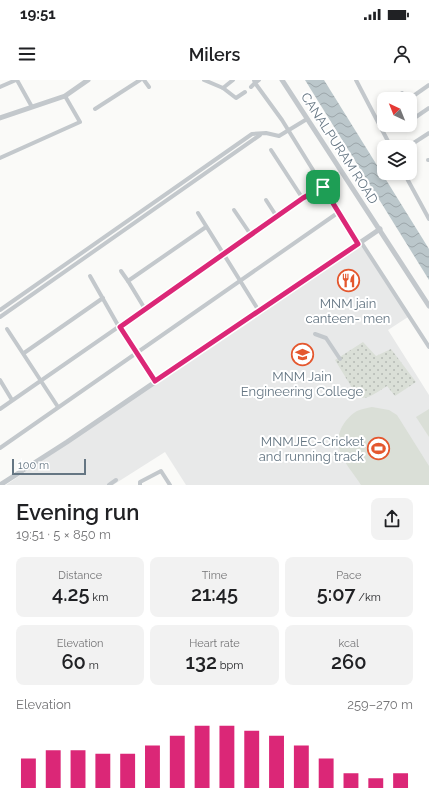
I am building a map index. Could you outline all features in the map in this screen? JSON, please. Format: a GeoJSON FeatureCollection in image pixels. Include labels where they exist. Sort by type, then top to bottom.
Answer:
{"type":"FeatureCollection","features":[{"type":"Feature","properties":{"kind":"street"},"geometry":{"type":"LineString","coordinates":[[0,88],[17,80],[32,107]]}},
{"type":"Feature","properties":{"kind":"street"},"geometry":{"type":"LineString","coordinates":[[0,118],[65,96],[87,80]]}},
{"type":"Feature","properties":{"kind":"street"},"geometry":{"type":"LineString","coordinates":[[96,109],[140,80]]}},
{"type":"Feature","properties":{"kind":"street"},"geometry":{"type":"LineString","coordinates":[[144,80],[149,87]]}},
{"type":"Feature","properties":{"kind":"street"},"geometry":{"type":"LineString","coordinates":[[206,80],[223,88],[236,98],[245,92]]}},
{"type":"Feature","properties":{"kind":"street"},"geometry":{"type":"LineString","coordinates":[[223,88],[233,80]]}},
{"type":"Feature","properties":{"kind":"street","name":"CANALPURAM ROAD"},"geometry":{"type":"LineString","coordinates":[[282,80],[429,306]]}},
{"type":"Feature","properties":{"kind":"street"},"geometry":{"type":"LineString","coordinates":[[356,80],[387,140]]}},
{"type":"Feature","properties":{"kind":"street"},"geometry":{"type":"LineString","coordinates":[[251,87],[256,81],[359,243],[429,347]]}},
{"type":"Feature","properties":{"kind":"street"},"geometry":{"type":"LineString","coordinates":[[417,93],[429,85]]}},
{"type":"Feature","properties":{"kind":"street"},"geometry":{"type":"LineString","coordinates":[[0,158],[80,122],[65,96]]}},
{"type":"Feature","properties":{"kind":"street"},"geometry":{"type":"LineString","coordinates":[[417,116],[429,108]]}},
{"type":"Feature","properties":{"kind":"street"},"geometry":{"type":"LineString","coordinates":[[0,310],[252,134],[266,133],[279,136],[307,119]]}},
{"type":"Feature","properties":{"kind":"street"},"geometry":{"type":"LineString","coordinates":[[417,141],[429,133]]}},
{"type":"Feature","properties":{"kind":"street"},"geometry":{"type":"LineString","coordinates":[[0,317],[260,134]]}},
{"type":"Feature","properties":{"kind":"street"},"geometry":{"type":"LineString","coordinates":[[271,150],[303,198]]}},
{"type":"Feature","properties":{"kind":"street"},"geometry":{"type":"LineString","coordinates":[[408,180],[429,219]]}},
{"type":"Feature","properties":{"kind":"street"},"geometry":{"type":"LineString","coordinates":[[0,409],[120,327],[303,198],[323,187]]}},
{"type":"Feature","properties":{"kind":"street"},"geometry":{"type":"LineString","coordinates":[[266,200],[277,217]]}},
{"type":"Feature","properties":{"kind":"street"},"geometry":{"type":"LineString","coordinates":[[234,210],[251,235]]}},
{"type":"Feature","properties":{"kind":"street"},"geometry":{"type":"LineString","coordinates":[[0,448],[339,212]]}},
{"type":"Feature","properties":{"kind":"street"},"geometry":{"type":"LineString","coordinates":[[198,213],[259,311]]}},
{"type":"Feature","properties":{"kind":"street"},"geometry":{"type":"LineString","coordinates":[[128,281],[206,226]]}},
{"type":"Feature","properties":{"kind":"street"},"geometry":{"type":"LineString","coordinates":[[0,485],[380,229]]}},
{"type":"Feature","properties":{"kind":"street"},"geometry":{"type":"LineString","coordinates":[[122,271],[145,309]]}},
{"type":"Feature","properties":{"kind":"street"},"geometry":{"type":"LineString","coordinates":[[90,276],[120,327],[155,381]]}},
{"type":"Feature","properties":{"kind":"street"},"geometry":{"type":"LineString","coordinates":[[24,353],[103,298]]}},
{"type":"Feature","properties":{"kind":"street"},"geometry":{"type":"LineString","coordinates":[[7,329],[58,407]]}},
{"type":"Feature","properties":{"kind":"street"},"geometry":{"type":"LineString","coordinates":[[315,334],[326,338],[340,358]]}},
{"type":"Feature","properties":{"kind":"street"},"geometry":{"type":"LineString","coordinates":[[0,380],[12,400]]}},
{"type":"Feature","properties":{"kind":"street"},"geometry":{"type":"LineString","coordinates":[[140,485],[140,482],[161,470],[170,485]]}},
{"type":"Feature","properties":{"kind":"street"},"geometry":{"type":"LineString","coordinates":[[109,485],[116,480]]}},
{"type":"Feature","properties":{"kind":"shaded area","name":"MNM Jain Engineering College"},"geometry":{"type":"Polygon","coordinates":[[[362,244],[408,317],[388,330],[429,395],[429,485],[186,485],[165,452],[113,485],[6,485],[362,244]]]}},
{"type":"Feature","properties":{"kind":"shaded area"},"geometry":{"type":"Polygon","coordinates":[[[363,342],[376,356],[391,349],[416,382],[395,396],[387,386],[369,397],[365,398],[357,396],[335,360],[363,342]]]}},
{"type":"Feature","properties":{"kind":"shaded area","name":"MNMJEC-Cricket and running track"},"geometry":{"type":"Polygon","coordinates":[[[372,407],[389,410],[397,415],[429,466],[429,485],[361,485],[340,451],[338,439],[341,428],[352,414],[362,409],[372,407]]]}},
{"type":"Feature","properties":{"kind":"shaded area"},"geometry":{"type":"Polygon","coordinates":[[[429,409],[429,437],[416,417],[429,409]]]}},
{"type":"Feature","properties":{"kind":"water"},"geometry":{"type":"Polygon","coordinates":[[[305,80],[324,80],[377,165],[377,180],[386,180],[429,249],[429,280],[305,80]]]}},
{"type":"Feature","properties":{"kind":"place","name":"MNM jain canteen- men"},"geometry":{"type":"Point","coordinates":[348,281]}},
{"type":"Feature","properties":{"kind":"place","name":"MNM Jain Engineering College"},"geometry":{"type":"Point","coordinates":[302,354]}},
{"type":"Feature","properties":{"kind":"place","name":"MNMJEC-Cricket and running track"},"geometry":{"type":"Point","coordinates":[379,448]}},
{"type":"Feature","properties":{"kind":"route"},"geometry":{"type":"LineString","coordinates":[[323,187],[358,244],[155,381],[120,327],[303,198],[323,187]]}}]}
